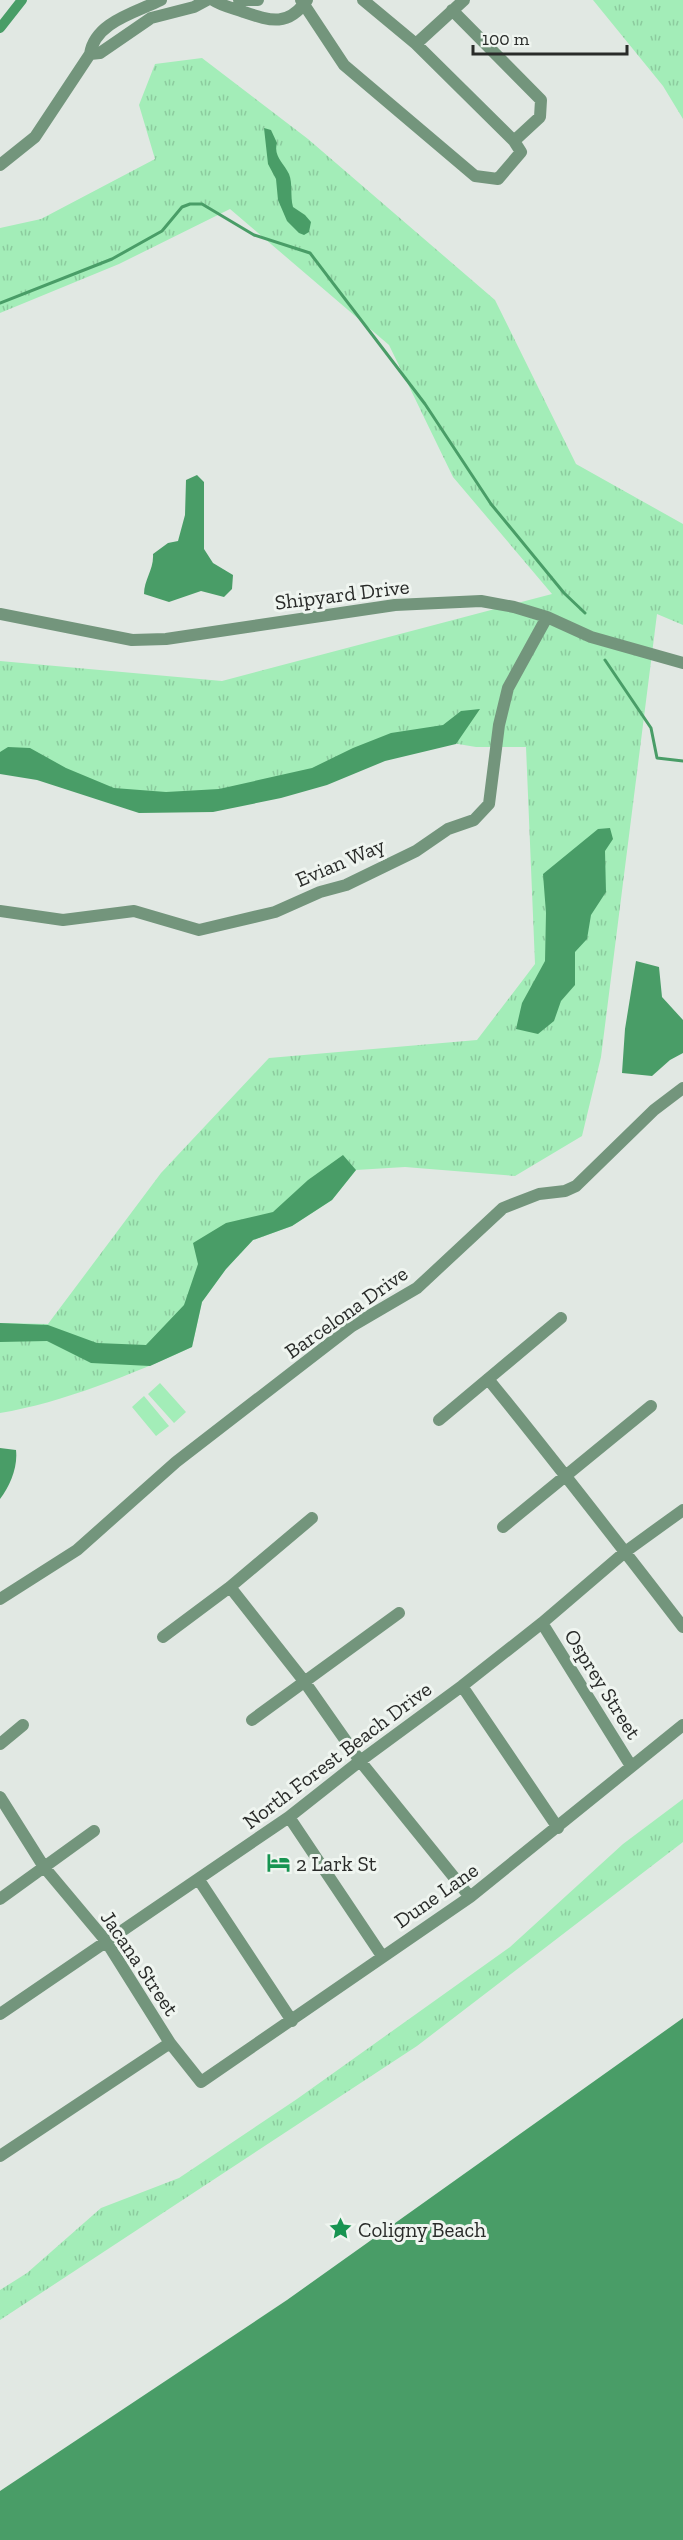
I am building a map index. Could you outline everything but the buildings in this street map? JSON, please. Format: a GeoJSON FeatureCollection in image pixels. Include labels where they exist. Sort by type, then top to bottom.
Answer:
{"type":"FeatureCollection","features":[{"type":"Feature","properties":{"kind":"street"},"geometry":{"type":"LineString","coordinates":[[149,12],[161,0]]}},
{"type":"Feature","properties":{"kind":"street"},"geometry":{"type":"LineString","coordinates":[[0,165],[5,154],[35,137],[90,54],[92,43],[112,23],[149,12],[194,7],[207,0]]}},
{"type":"Feature","properties":{"kind":"street"},"geometry":{"type":"LineString","coordinates":[[213,0],[269,20],[292,16],[304,1],[344,65],[475,176],[498,179],[524,154],[514,141],[416,44],[363,0]]}},
{"type":"Feature","properties":{"kind":"street"},"geometry":{"type":"LineString","coordinates":[[239,0],[258,0]]}},
{"type":"Feature","properties":{"kind":"street"},"geometry":{"type":"LineString","coordinates":[[416,44],[464,0]]}},
{"type":"Feature","properties":{"kind":"street"},"geometry":{"type":"LineString","coordinates":[[452,10],[541,100],[540,117],[514,141]]}},
{"type":"Feature","properties":{"kind":"street","name":"Shipyard Drive"},"geometry":{"type":"LineString","coordinates":[[0,614],[132,640],[166,639],[395,605],[481,602],[514,607],[547,617],[591,637],[683,663]]}},
{"type":"Feature","properties":{"kind":"street","name":"Evian Way"},"geometry":{"type":"LineString","coordinates":[[0,911],[63,920],[134,910],[199,930],[275,912],[320,892],[346,885],[416,851],[448,830],[474,820],[489,804],[499,725],[508,688],[547,617]]}},
{"type":"Feature","properties":{"kind":"street","name":"Barcelona Drive"},"geometry":{"type":"LineString","coordinates":[[0,1599],[77,1550],[176,1462],[352,1326],[417,1288],[503,1208],[539,1194],[565,1191],[576,1186],[654,1110],[683,1088]]}},
{"type":"Feature","properties":{"kind":"street"},"geometry":{"type":"LineString","coordinates":[[439,1420],[561,1318]]}},
{"type":"Feature","properties":{"kind":"street"},"geometry":{"type":"LineString","coordinates":[[488,1379],[568,1476],[683,1627]]}},
{"type":"Feature","properties":{"kind":"street"},"geometry":{"type":"LineString","coordinates":[[503,1527],[568,1476],[635,1416],[651,1406]]}},
{"type":"Feature","properties":{"kind":"street","name":"North Forest Beach Drive"},"geometry":{"type":"LineString","coordinates":[[0,2014],[289,1817],[462,1686],[542,1623],[625,1552],[683,1510]]}},
{"type":"Feature","properties":{"kind":"street"},"geometry":{"type":"LineString","coordinates":[[163,1637],[230,1587],[312,1518]]}},
{"type":"Feature","properties":{"kind":"street"},"geometry":{"type":"LineString","coordinates":[[230,1587],[304,1681],[360,1761],[470,1897]]}},
{"type":"Feature","properties":{"kind":"street"},"geometry":{"type":"LineString","coordinates":[[252,1720],[399,1613]]}},
{"type":"Feature","properties":{"kind":"street","name":"Osprey Street"},"geometry":{"type":"LineString","coordinates":[[542,1623],[631,1766]]}},
{"type":"Feature","properties":{"kind":"street"},"geometry":{"type":"LineString","coordinates":[[462,1686],[558,1828]]}},
{"type":"Feature","properties":{"kind":"street"},"geometry":{"type":"LineString","coordinates":[[0,1744],[23,1725]]}},
{"type":"Feature","properties":{"kind":"street","name":"Dune Lane"},"geometry":{"type":"LineString","coordinates":[[201,2082],[470,1897],[683,1725]]}},
{"type":"Feature","properties":{"kind":"street","name":"Jacana Street"},"geometry":{"type":"LineString","coordinates":[[0,1797],[44,1867],[106,1941],[170,2043],[201,2082]]}},
{"type":"Feature","properties":{"kind":"street"},"geometry":{"type":"LineString","coordinates":[[289,1817],[382,1956]]}},
{"type":"Feature","properties":{"kind":"street"},"geometry":{"type":"LineString","coordinates":[[0,1899],[94,1831]]}},
{"type":"Feature","properties":{"kind":"street"},"geometry":{"type":"LineString","coordinates":[[199,1880],[292,2021]]}},
{"type":"Feature","properties":{"kind":"street"},"geometry":{"type":"LineString","coordinates":[[0,2156],[170,2043]]}},
{"type":"Feature","properties":{"kind":"green space"},"geometry":{"type":"Polygon","coordinates":[[[593,0],[683,0],[683,119],[663,86],[593,0]]]}},
{"type":"Feature","properties":{"kind":"green space"},"geometry":{"type":"Polygon","coordinates":[[[202,58],[308,139],[495,300],[576,464],[683,524],[683,625],[657,614],[601,1057],[582,1136],[515,1176],[405,1167],[356,1170],[332,1200],[292,1226],[253,1240],[226,1269],[202,1302],[192,1347],[123,1377],[73,1395],[0,1413],[0,1323],[48,1324],[161,1173],[269,1058],[477,1040],[535,964],[526,747],[476,747],[428,739],[241,804],[129,804],[0,765],[0,661],[222,681],[552,594],[453,477],[389,345],[230,209],[119,264],[0,313],[0,228],[41,219],[155,159],[139,105],[155,64],[202,58]]]}},
{"type":"Feature","properties":{"kind":"green space"},"geometry":{"type":"Polygon","coordinates":[[[160,1383],[186,1412],[174,1423],[148,1394],[160,1383]]]}},
{"type":"Feature","properties":{"kind":"green space"},"geometry":{"type":"Polygon","coordinates":[[[144,1396],[169,1426],[156,1436],[132,1407],[144,1396]]]}},
{"type":"Feature","properties":{"kind":"green space"},"geometry":{"type":"Polygon","coordinates":[[[683,1799],[683,1842],[417,2046],[0,2320],[0,2290],[27,2273],[101,2208],[179,2178],[297,2099],[510,1947],[623,1844],[683,1799]]]}},
{"type":"Feature","properties":{"kind":"shaded area"},"geometry":{"type":"Polygon","coordinates":[[[264,128],[271,130],[277,143],[276,152],[289,174],[293,207],[311,222],[309,232],[304,235],[287,221],[278,200],[276,179],[268,164],[264,128]]]}},
{"type":"Feature","properties":{"kind":"shaded area"},"geometry":{"type":"Polygon","coordinates":[[[197,475],[204,482],[204,549],[213,563],[233,575],[232,589],[224,597],[201,591],[169,602],[144,594],[153,554],[168,543],[178,541],[185,515],[186,480],[197,475]]]}},
{"type":"Feature","properties":{"kind":"shaded area"},"geometry":{"type":"Polygon","coordinates":[[[480,709],[456,744],[385,761],[327,785],[281,798],[213,812],[139,813],[37,780],[0,774],[0,752],[8,747],[30,748],[66,768],[114,788],[166,792],[219,789],[312,768],[391,733],[443,725],[461,711],[480,709]]]}},
{"type":"Feature","properties":{"kind":"shaded area"},"geometry":{"type":"Polygon","coordinates":[[[610,828],[613,839],[605,851],[606,892],[591,915],[587,939],[575,952],[575,985],[561,1001],[554,1021],[538,1034],[516,1029],[522,1003],[545,961],[546,913],[543,874],[598,829],[610,828]]]}},
{"type":"Feature","properties":{"kind":"shaded area"},"geometry":{"type":"Polygon","coordinates":[[[636,961],[659,967],[662,997],[683,1020],[683,1053],[670,1060],[652,1076],[622,1073],[625,1029],[636,961]]]}},
{"type":"Feature","properties":{"kind":"shaded area"},"geometry":{"type":"Polygon","coordinates":[[[343,1155],[356,1170],[332,1200],[292,1226],[253,1240],[226,1269],[202,1302],[192,1347],[150,1366],[91,1363],[47,1341],[0,1342],[0,1323],[48,1325],[97,1343],[146,1345],[184,1305],[198,1264],[193,1243],[226,1223],[273,1212],[308,1180],[343,1155]]]}},
{"type":"Feature","properties":{"kind":"shaded area"},"geometry":{"type":"Polygon","coordinates":[[[0,1448],[16,1450],[16,1463],[7,1488],[0,1499],[0,1448]]]}},
{"type":"Feature","properties":{"kind":"shaded area"},"geometry":{"type":"Polygon","coordinates":[[[683,2018],[683,2540],[0,2540],[0,2491],[287,2300],[683,2018]]]}},
{"type":"Feature","properties":{"kind":"waterway"},"geometry":{"type":"LineString","coordinates":[[0,28],[22,0]]}},
{"type":"Feature","properties":{"kind":"waterway"},"geometry":{"type":"LineString","coordinates":[[0,303],[112,259],[162,231],[182,207],[190,204],[202,204],[254,235],[310,253],[425,404],[491,504],[564,593],[585,613]]}},
{"type":"Feature","properties":{"kind":"waterway"},"geometry":{"type":"LineString","coordinates":[[605,660],[651,728],[657,758],[683,761]]}},
{"type":"Feature","properties":{"kind":"place","name":"2 Lark St"},"geometry":{"type":"Point","coordinates":[278,1863]}},
{"type":"Feature","properties":{"kind":"place","name":"Coligny Beach"},"geometry":{"type":"Point","coordinates":[340,2229]}}]}
